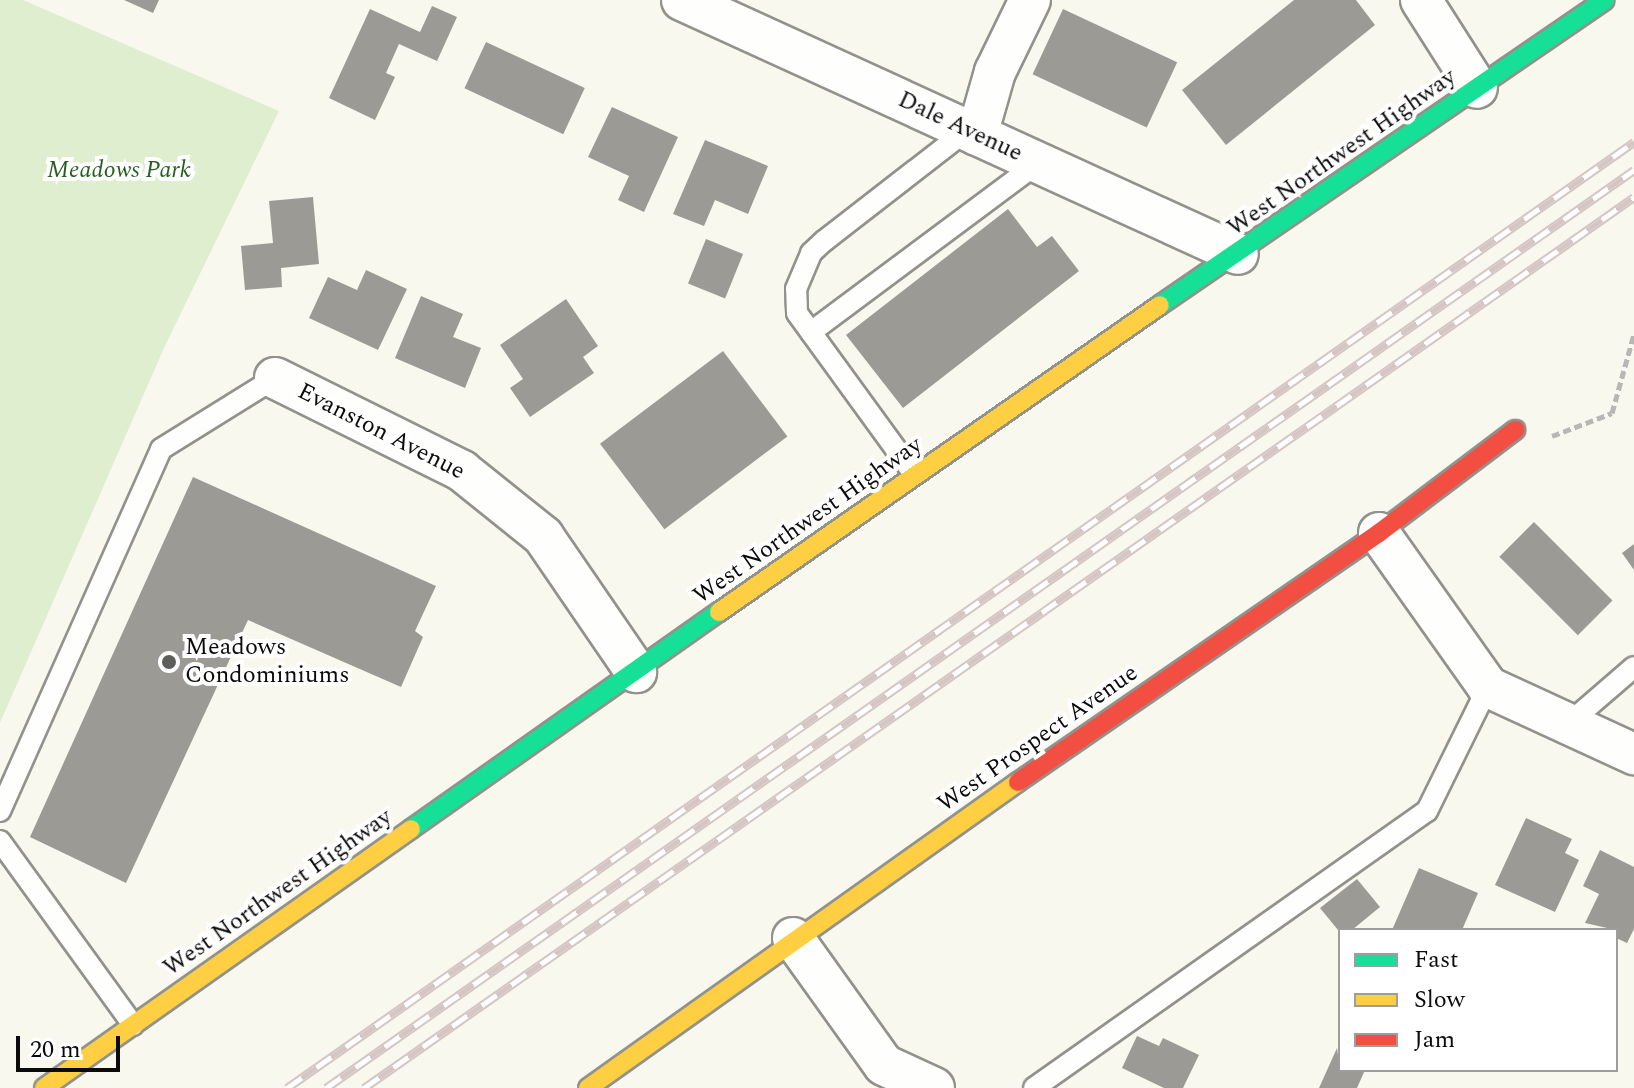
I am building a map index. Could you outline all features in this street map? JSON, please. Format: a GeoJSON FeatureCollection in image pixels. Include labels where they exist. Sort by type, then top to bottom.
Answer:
{"type":"FeatureCollection","features":[{"type":"Feature","properties":{"kind":"main road","name":"West Northwest Highway"},"geometry":{"type":"LineString","coordinates":[[44,1088],[914,474],[1238,254],[1598,2]]}},
{"type":"Feature","properties":{"kind":"main road","name":"West Prospect Avenue"},"geometry":{"type":"LineString","coordinates":[[588,1088],[793,938],[1379,533],[1515,430]]}},
{"type":"Feature","properties":{"kind":"street","name":"Dale Avenue"},"geometry":{"type":"LineString","coordinates":[[682,0],[1238,254]]}},
{"type":"Feature","properties":{"kind":"street"},"geometry":{"type":"LineString","coordinates":[[972,132],[995,72],[1030,0]]}},
{"type":"Feature","properties":{"kind":"street"},"geometry":{"type":"LineString","coordinates":[[1421,0],[1477,88]]}},
{"type":"Feature","properties":{"kind":"street","name":"Evanston Avenue"},"geometry":{"type":"LineString","coordinates":[[275,378],[462,471],[543,536],[636,672]]}},
{"type":"Feature","properties":{"kind":"street"},"geometry":{"type":"LineString","coordinates":[[1379,533],[1488,687],[1634,754]]}},
{"type":"Feature","properties":{"kind":"street"},"geometry":{"type":"LineString","coordinates":[[793,938],[879,1077],[934,1088]]}},
{"type":"Feature","properties":{"kind":"lane"},"geometry":{"type":"LineString","coordinates":[[914,474],[797,313],[796,289],[811,253],[972,132]]}},
{"type":"Feature","properties":{"kind":"lane"},"geometry":{"type":"LineString","coordinates":[[811,332],[1038,163]]}},
{"type":"Feature","properties":{"kind":"lane"},"geometry":{"type":"LineString","coordinates":[[0,811],[161,449],[275,378]]}},
{"type":"Feature","properties":{"kind":"lane"},"geometry":{"type":"LineString","coordinates":[[1568,724],[1634,667]]}},
{"type":"Feature","properties":{"kind":"lane"},"geometry":{"type":"LineString","coordinates":[[1034,1088],[1427,811],[1488,687]]}},
{"type":"Feature","properties":{"kind":"lane"},"geometry":{"type":"LineString","coordinates":[[0,841],[133,1025]]}},
{"type":"Feature","properties":{"kind":"path"},"geometry":{"type":"LineString","coordinates":[[1515,430],[1558,437],[1612,413],[1634,334]]}},
{"type":"Feature","properties":{"kind":"green space","name":"Meadows Park"},"geometry":{"type":"Polygon","coordinates":[[[0,0],[23,0],[279,111],[164,348],[0,723],[0,0]]]}},
{"type":"Feature","properties":{"kind":"building"},"geometry":{"type":"Polygon","coordinates":[[[124,0],[159,0],[153,13],[124,0]]]}},
{"type":"Feature","properties":{"kind":"building"},"geometry":{"type":"Polygon","coordinates":[[[1294,0],[1356,0],[1375,25],[1226,145],[1182,90],[1294,0]]]}},
{"type":"Feature","properties":{"kind":"building"},"geometry":{"type":"Polygon","coordinates":[[[432,6],[457,17],[437,61],[399,44],[386,73],[395,77],[375,120],[329,98],[370,9],[420,32],[432,6]]]}},
{"type":"Feature","properties":{"kind":"building"},"geometry":{"type":"Polygon","coordinates":[[[1063,9],[1177,62],[1147,128],[1033,74],[1063,9]]]}},
{"type":"Feature","properties":{"kind":"building"},"geometry":{"type":"Polygon","coordinates":[[[486,42],[585,88],[563,134],[464,88],[486,42]]]}},
{"type":"Feature","properties":{"kind":"building"},"geometry":{"type":"Polygon","coordinates":[[[612,107],[678,137],[644,212],[618,200],[629,176],[588,157],[612,107]]]}},
{"type":"Feature","properties":{"kind":"building"},"geometry":{"type":"Polygon","coordinates":[[[705,140],[768,166],[748,214],[715,200],[704,226],[673,214],[705,140]]]}},
{"type":"Feature","properties":{"kind":"building"},"geometry":{"type":"Polygon","coordinates":[[[313,197],[319,264],[281,268],[282,287],[245,290],[241,246],[273,243],[269,201],[313,197]]]}},
{"type":"Feature","properties":{"kind":"building"},"geometry":{"type":"Polygon","coordinates":[[[1008,209],[1037,247],[1052,236],[1079,271],[903,408],[846,335],[1008,209]]]}},
{"type":"Feature","properties":{"kind":"building"},"geometry":{"type":"Polygon","coordinates":[[[706,239],[743,254],[725,298],[688,284],[706,239]]]}},
{"type":"Feature","properties":{"kind":"building"},"geometry":{"type":"Polygon","coordinates":[[[366,270],[407,289],[378,350],[309,318],[328,277],[357,290],[366,270]]]}},
{"type":"Feature","properties":{"kind":"building"},"geometry":{"type":"Polygon","coordinates":[[[421,296],[463,314],[453,337],[481,348],[465,388],[395,358],[421,296]]]}},
{"type":"Feature","properties":{"kind":"building"},"geometry":{"type":"Polygon","coordinates":[[[566,299],[598,346],[583,357],[594,373],[530,417],[510,388],[523,379],[500,345],[566,299]]]}},
{"type":"Feature","properties":{"kind":"building"},"geometry":{"type":"Polygon","coordinates":[[[723,351],[787,436],[664,529],[600,444],[723,351]]]}},
{"type":"Feature","properties":{"kind":"building","name":"Meadows Condominiums"},"geometry":{"type":"Polygon","coordinates":[[[193,477],[436,586],[415,631],[423,637],[401,687],[248,620],[126,883],[30,837],[193,477]]]}},
{"type":"Feature","properties":{"kind":"building"},"geometry":{"type":"Polygon","coordinates":[[[1534,522],[1612,600],[1578,635],[1499,557],[1534,522]]]}},
{"type":"Feature","properties":{"kind":"building"},"geometry":{"type":"Polygon","coordinates":[[[1634,544],[1634,570],[1622,553],[1634,544]]]}},
{"type":"Feature","properties":{"kind":"building"},"geometry":{"type":"Polygon","coordinates":[[[1526,818],[1572,839],[1565,853],[1579,860],[1555,912],[1495,885],[1526,818]]]}},
{"type":"Feature","properties":{"kind":"building"},"geometry":{"type":"Polygon","coordinates":[[[1600,850],[1634,867],[1634,929],[1627,943],[1618,939],[1618,928],[1585,923],[1599,894],[1583,886],[1600,850]]]}},
{"type":"Feature","properties":{"kind":"building"},"geometry":{"type":"Polygon","coordinates":[[[1419,868],[1478,893],[1463,928],[1393,928],[1419,868]]]}},
{"type":"Feature","properties":{"kind":"building"},"geometry":{"type":"Polygon","coordinates":[[[1357,879],[1380,907],[1354,928],[1338,930],[1320,908],[1357,879]]]}},
{"type":"Feature","properties":{"kind":"building"},"geometry":{"type":"Polygon","coordinates":[[[1137,1036],[1159,1046],[1163,1038],[1199,1055],[1183,1088],[1164,1088],[1122,1068],[1137,1036]]]}},
{"type":"Feature","properties":{"kind":"building"},"geometry":{"type":"Polygon","coordinates":[[[1337,1048],[1338,1072],[1364,1072],[1357,1088],[1319,1088],[1337,1048]]]}},
{"type":"Feature","properties":{"kind":"railway"},"geometry":{"type":"LineString","coordinates":[[287,1088],[1634,142]]}},
{"type":"Feature","properties":{"kind":"railway"},"geometry":{"type":"LineString","coordinates":[[326,1088],[1634,170]]}},
{"type":"Feature","properties":{"kind":"railway"},"geometry":{"type":"LineString","coordinates":[[364,1088],[1634,197]]}},
{"type":"Feature","properties":{"kind":"traffic: fast"},"geometry":{"type":"LineString","coordinates":[[1160,305],[1605,0]]}},
{"type":"Feature","properties":{"kind":"traffic: fast"},"geometry":{"type":"LineString","coordinates":[[411,829],[719,612]]}},
{"type":"Feature","properties":{"kind":"traffic: slow"},"geometry":{"type":"LineString","coordinates":[[719,612],[1160,305]]}},
{"type":"Feature","properties":{"kind":"traffic: slow"},"geometry":{"type":"LineString","coordinates":[[588,1088],[1018,782]]}},
{"type":"Feature","properties":{"kind":"traffic: slow"},"geometry":{"type":"LineString","coordinates":[[44,1088],[411,829]]}},
{"type":"Feature","properties":{"kind":"traffic: jam"},"geometry":{"type":"LineString","coordinates":[[1018,782],[1379,533],[1515,430]]}},
{"type":"Feature","properties":{"kind":"place","name":"Meadows Condominiums"},"geometry":{"type":"Point","coordinates":[169,662]}}]}
